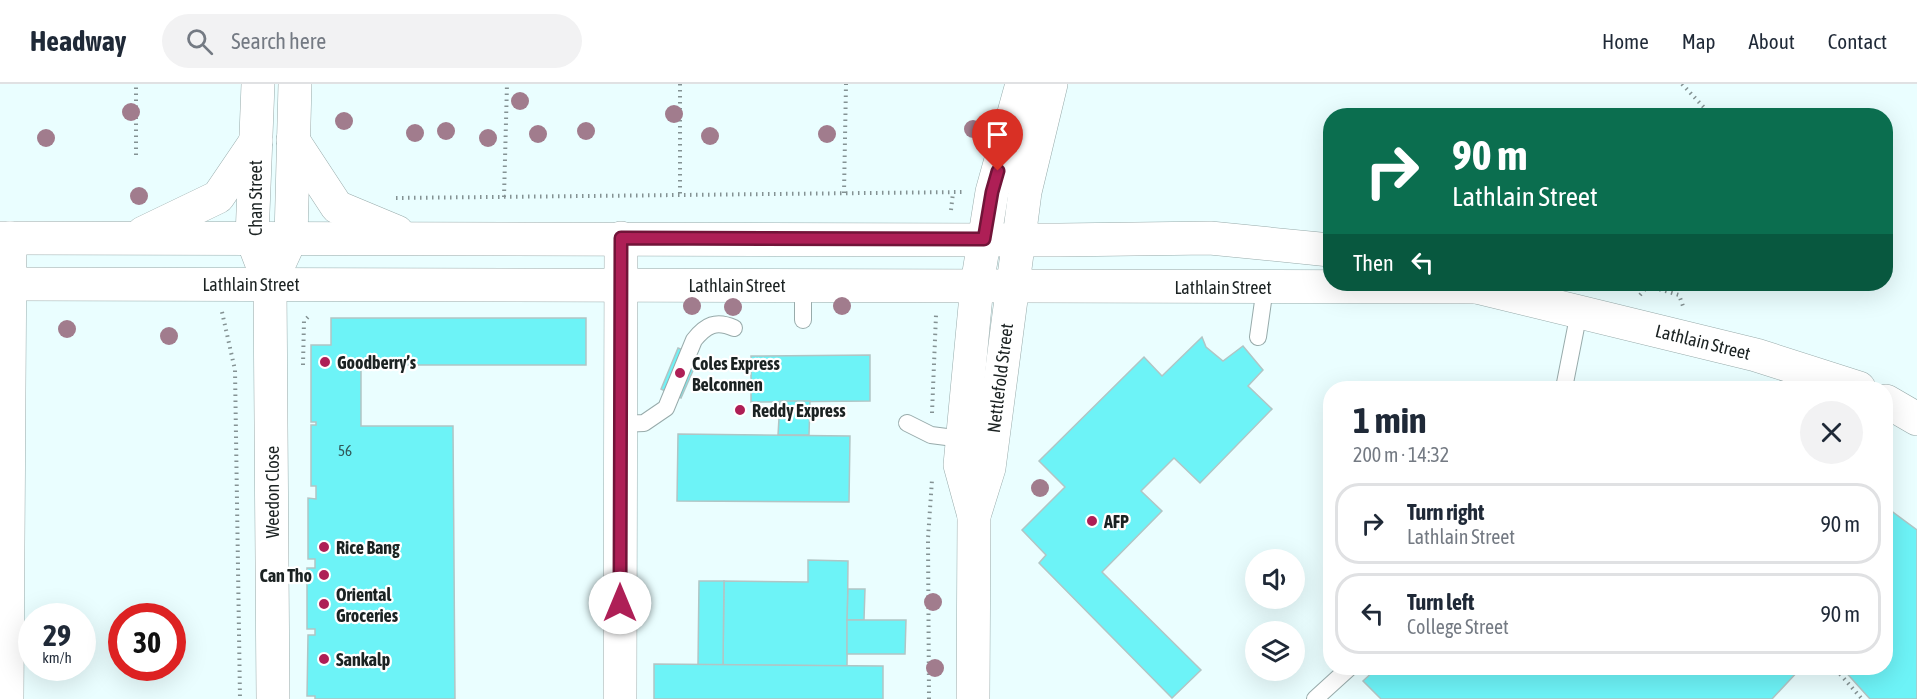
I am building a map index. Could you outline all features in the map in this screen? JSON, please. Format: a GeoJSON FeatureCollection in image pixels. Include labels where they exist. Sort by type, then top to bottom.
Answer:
{"type":"FeatureCollection","features":[{"type":"Feature","properties":{"kind":"street","name":"Chan Street"},"geometry":{"type":"LineString","coordinates":[[258,84],[252,238],[270,285]]}},
{"type":"Feature","properties":{"kind":"street","name":"Chan Street"},"geometry":{"type":"LineString","coordinates":[[270,285],[291,238],[295,84]]}},
{"type":"Feature","properties":{"kind":"street","name":"Nettlefold Street"},"geometry":{"type":"LineString","coordinates":[[973,699],[974,516],[960,465],[977,285],[984,239],[992,192],[1022,84]]}},
{"type":"Feature","properties":{"kind":"street","name":"Nettlefold Street"},"geometry":{"type":"LineString","coordinates":[[974,516],[989,468],[1025,192],[1051,84]]}},
{"type":"Feature","properties":{"kind":"street"},"geometry":{"type":"LineString","coordinates":[[293,140],[337,207],[411,238]]}},
{"type":"Feature","properties":{"kind":"street"},"geometry":{"type":"LineString","coordinates":[[133,237],[218,197],[256,141]]}},
{"type":"Feature","properties":{"kind":"street"},"geometry":{"type":"LineString","coordinates":[[7,699],[5,238],[1210,238],[1323,249]]}},
{"type":"Feature","properties":{"kind":"street"},"geometry":{"type":"LineString","coordinates":[[620,699],[635,422],[621,285],[621,238]]}},
{"type":"Feature","properties":{"kind":"street","name":"Lathlain Street"},"geometry":{"type":"LineString","coordinates":[[5,284],[1323,286]]}},
{"type":"Feature","properties":{"kind":"street","name":"Weedon Close"},"geometry":{"type":"LineString","coordinates":[[270,285],[273,699]]}},
{"type":"Feature","properties":{"kind":"street","name":"Lathlain Street"},"geometry":{"type":"LineString","coordinates":[[1494,291],[1756,355],[1837,381]]}},
{"type":"Feature","properties":{"kind":"street"},"geometry":{"type":"LineString","coordinates":[[1893,405],[1917,419]]}},
{"type":"Feature","properties":{"kind":"lane"},"geometry":{"type":"LineString","coordinates":[[803,285],[803,320]]}},
{"type":"Feature","properties":{"kind":"lane"},"geometry":{"type":"LineString","coordinates":[[1258,337],[1265,287]]}},
{"type":"Feature","properties":{"kind":"lane"},"geometry":{"type":"LineString","coordinates":[[1565,381],[1580,312]]}},
{"type":"Feature","properties":{"kind":"lane"},"geometry":{"type":"LineString","coordinates":[[635,422],[666,408],[694,340],[702,330],[713,323],[734,328]]}},
{"type":"Feature","properties":{"kind":"lane"},"geometry":{"type":"LineString","coordinates":[[907,423],[931,435],[963,439]]}},
{"type":"Feature","properties":{"kind":"lane"},"geometry":{"type":"LineString","coordinates":[[1315,699],[1341,675]]}},
{"type":"Feature","properties":{"kind":"path"},"geometry":{"type":"LineString","coordinates":[[136,84],[136,155]]}},
{"type":"Feature","properties":{"kind":"path"},"geometry":{"type":"LineString","coordinates":[[504,197],[507,84]]}},
{"type":"Feature","properties":{"kind":"path"},"geometry":{"type":"LineString","coordinates":[[680,84],[680,195]]}},
{"type":"Feature","properties":{"kind":"path"},"geometry":{"type":"LineString","coordinates":[[844,194],[846,84]]}},
{"type":"Feature","properties":{"kind":"path"},"geometry":{"type":"LineString","coordinates":[[1682,84],[1704,108]]}},
{"type":"Feature","properties":{"kind":"path"},"geometry":{"type":"LineString","coordinates":[[384,198],[964,192]]}},
{"type":"Feature","properties":{"kind":"path"},"geometry":{"type":"LineString","coordinates":[[222,314],[236,370],[240,699]]}},
{"type":"Feature","properties":{"kind":"path"},"geometry":{"type":"LineString","coordinates":[[927,538],[928,699]]}},
{"type":"Feature","properties":{"kind":"path"},"geometry":{"type":"LineString","coordinates":[[1841,675],[1862,699]]}},
{"type":"Feature","properties":{"kind":"building"},"geometry":{"type":"Polygon","coordinates":[[[331,318],[586,318],[586,365],[361,365],[361,426],[453,426],[455,699],[315,699],[315,696],[307,696],[308,635],[315,635],[315,629],[307,629],[307,568],[315,568],[315,559],[308,559],[308,498],[316,499],[316,486],[311,486],[311,425],[316,425],[316,422],[311,422],[311,345],[331,345],[331,318]]]}},
{"type":"Feature","properties":{"kind":"building","name":"AFP"},"geometry":{"type":"Polygon","coordinates":[[[1202,337],[1206,347],[1223,361],[1243,346],[1263,370],[1248,386],[1272,409],[1200,483],[1174,458],[1141,491],[1162,511],[1102,572],[1201,670],[1172,698],[1039,563],[1046,555],[1022,530],[1065,487],[1039,461],[1144,357],[1162,376],[1202,337]]]}},
{"type":"Feature","properties":{"kind":"building","name":"Coles Express Belconnen"},"geometry":{"type":"Polygon","coordinates":[[[678,348],[699,357],[681,398],[661,389],[678,348]]]}},
{"type":"Feature","properties":{"kind":"building"},"geometry":{"type":"Polygon","coordinates":[[[870,355],[870,401],[751,402],[751,356],[870,355]]]}},
{"type":"Feature","properties":{"kind":"building"},"geometry":{"type":"Polygon","coordinates":[[[780,401],[810,401],[809,435],[778,435],[780,401]]]}},
{"type":"Feature","properties":{"kind":"building"},"geometry":{"type":"Polygon","coordinates":[[[678,434],[850,436],[849,502],[677,501],[678,434]]]}},
{"type":"Feature","properties":{"kind":"building"},"geometry":{"type":"Polygon","coordinates":[[[1893,512],[1917,530],[1917,699],[1870,699],[1848,675],[1893,675],[1893,512]]]}},
{"type":"Feature","properties":{"kind":"building"},"geometry":{"type":"Polygon","coordinates":[[[808,560],[848,561],[847,666],[723,665],[724,581],[808,582],[808,560]]]}},
{"type":"Feature","properties":{"kind":"building"},"geometry":{"type":"Polygon","coordinates":[[[699,581],[724,581],[723,665],[698,665],[699,581]]]}},
{"type":"Feature","properties":{"kind":"building"},"geometry":{"type":"Polygon","coordinates":[[[848,589],[865,589],[864,620],[847,620],[848,589]]]}},
{"type":"Feature","properties":{"kind":"building"},"geometry":{"type":"Polygon","coordinates":[[[847,620],[906,620],[905,654],[847,654],[847,620]]]}},
{"type":"Feature","properties":{"kind":"building"},"geometry":{"type":"Polygon","coordinates":[[[654,664],[883,666],[883,699],[654,699],[654,664]]]}},
{"type":"Feature","properties":{"kind":"building"},"geometry":{"type":"Polygon","coordinates":[[[1369,675],[1794,675],[1772,699],[1381,699],[1363,681],[1369,675]]]}},
{"type":"Feature","properties":{"kind":"place","name":"Goodberry’s"},"geometry":{"type":"Point","coordinates":[325,362]}},
{"type":"Feature","properties":{"kind":"place","name":"Coles Express Belconnen"},"geometry":{"type":"Point","coordinates":[680,373]}},
{"type":"Feature","properties":{"kind":"place","name":"Reddy Express"},"geometry":{"type":"Point","coordinates":[740,410]}},
{"type":"Feature","properties":{"kind":"place","name":"AFP"},"geometry":{"type":"Point","coordinates":[1092,521]}},
{"type":"Feature","properties":{"kind":"place","name":"Rice Bang"},"geometry":{"type":"Point","coordinates":[324,547]}},
{"type":"Feature","properties":{"kind":"place","name":"Can Tho"},"geometry":{"type":"Point","coordinates":[324,575]}},
{"type":"Feature","properties":{"kind":"place","name":"Oriental Groceries"},"geometry":{"type":"Point","coordinates":[324,604]}},
{"type":"Feature","properties":{"kind":"place","name":"Sankalp"},"geometry":{"type":"Point","coordinates":[324,659]}},
{"type":"Feature","properties":{"kind":"route"},"geometry":{"type":"LineString","coordinates":[[620,603],[621,238],[984,239],[998,171]]}}]}
